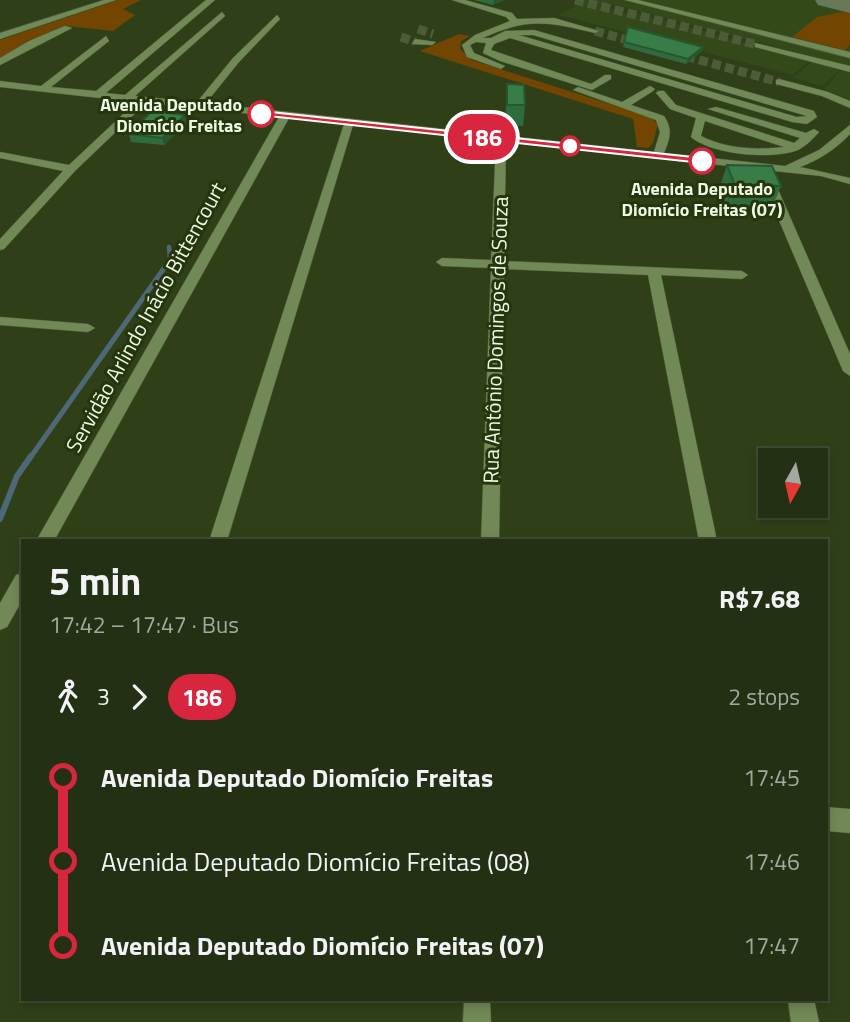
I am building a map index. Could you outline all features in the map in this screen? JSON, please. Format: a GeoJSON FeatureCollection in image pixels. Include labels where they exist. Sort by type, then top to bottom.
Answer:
{"type":"FeatureCollection","features":[{"type":"Feature","properties":{"kind":"street"},"geometry":{"type":"LineString","coordinates":[[0,36],[112,0]]}},
{"type":"Feature","properties":{"kind":"street"},"geometry":{"type":"LineString","coordinates":[[96,96],[211,0]]}},
{"type":"Feature","properties":{"kind":"street"},"geometry":{"type":"LineString","coordinates":[[456,0],[509,15],[514,21]]}},
{"type":"Feature","properties":{"kind":"street"},"geometry":{"type":"LineString","coordinates":[[617,5],[627,0],[850,55]]}},
{"type":"Feature","properties":{"kind":"street"},"geometry":{"type":"LineString","coordinates":[[126,99],[222,14]]}},
{"type":"Feature","properties":{"kind":"street"},"geometry":{"type":"LineString","coordinates":[[198,107],[236,60],[277,17]]}},
{"type":"Feature","properties":{"kind":"street"},"geometry":{"type":"LineString","coordinates":[[595,31],[547,19],[514,21],[474,39],[466,45],[466,50],[477,59],[649,112],[666,124],[667,131],[657,156]]}},
{"type":"Feature","properties":{"kind":"street"},"geometry":{"type":"LineString","coordinates":[[0,62],[32,43],[68,28]]}},
{"type":"Feature","properties":{"kind":"street"},"geometry":{"type":"LineString","coordinates":[[608,77],[592,87],[503,59],[486,51],[491,41],[505,34],[675,86],[807,121],[816,130],[796,147],[773,153],[715,146],[696,137],[701,117]]}},
{"type":"Feature","properties":{"kind":"street"},"geometry":{"type":"LineString","coordinates":[[415,42],[435,38]]}},
{"type":"Feature","properties":{"kind":"street"},"geometry":{"type":"LineString","coordinates":[[41,90],[106,39]]}},
{"type":"Feature","properties":{"kind":"street"},"geometry":{"type":"LineString","coordinates":[[474,39],[491,41],[548,58]]}},
{"type":"Feature","properties":{"kind":"street"},"geometry":{"type":"LineString","coordinates":[[758,45],[850,69]]}},
{"type":"Feature","properties":{"kind":"street"},"geometry":{"type":"LineString","coordinates":[[596,73],[622,81]]}},
{"type":"Feature","properties":{"kind":"street"},"geometry":{"type":"LineString","coordinates":[[779,82],[825,94],[850,105]]}},
{"type":"Feature","properties":{"kind":"street"},"geometry":{"type":"LineString","coordinates":[[611,100],[635,85],[807,138]]}},
{"type":"Feature","properties":{"kind":"street"},"geometry":{"type":"LineString","coordinates":[[0,86],[849,176]]}},
{"type":"Feature","properties":{"kind":"street"},"geometry":{"type":"LineString","coordinates":[[625,104],[650,89]]}},
{"type":"Feature","properties":{"kind":"street"},"geometry":{"type":"LineString","coordinates":[[661,93],[673,107],[796,147]]}},
{"type":"Feature","properties":{"kind":"street"},"geometry":{"type":"LineString","coordinates":[[0,246],[71,169],[142,101]]}},
{"type":"Feature","properties":{"kind":"street","name":"Servidão Arlindo Inácio Bittencourt"},"geometry":{"type":"LineString","coordinates":[[46,539],[285,116]]}},
{"type":"Feature","properties":{"kind":"street"},"geometry":{"type":"LineString","coordinates":[[219,539],[349,123]]}},
{"type":"Feature","properties":{"kind":"street"},"geometry":{"type":"LineString","coordinates":[[784,169],[806,162],[839,142],[850,128]]}},
{"type":"Feature","properties":{"kind":"street","name":"Rua Antônio Domingos de Souza"},"geometry":{"type":"LineString","coordinates":[[490,539],[501,139]]}},
{"type":"Feature","properties":{"kind":"street"},"geometry":{"type":"LineString","coordinates":[[820,153],[833,167],[849,176]]}},
{"type":"Feature","properties":{"kind":"street"},"geometry":{"type":"LineString","coordinates":[[0,155],[71,169]]}},
{"type":"Feature","properties":{"kind":"street"},"geometry":{"type":"LineString","coordinates":[[763,167],[850,371]]}},
{"type":"Feature","properties":{"kind":"street"},"geometry":{"type":"LineString","coordinates":[[442,262],[742,275]]}},
{"type":"Feature","properties":{"kind":"street"},"geometry":{"type":"LineString","coordinates":[[654,271],[709,539]]}},
{"type":"Feature","properties":{"kind":"street"},"geometry":{"type":"LineString","coordinates":[[0,321],[88,328]]}},
{"type":"Feature","properties":{"kind":"street"},"geometry":{"type":"LineString","coordinates":[[0,621],[21,584]]}},
{"type":"Feature","properties":{"kind":"street"},"geometry":{"type":"LineString","coordinates":[[828,819],[850,821]]}},
{"type":"Feature","properties":{"kind":"street"},"geometry":{"type":"LineString","coordinates":[[477,1001],[477,1022]]}},
{"type":"Feature","properties":{"kind":"street"},"geometry":{"type":"LineString","coordinates":[[801,1001],[805,1022]]}},
{"type":"Feature","properties":{"kind":"shaded area"},"geometry":{"type":"Polygon","coordinates":[[[118,0],[141,0],[123,9],[135,15],[113,31],[67,26],[29,40],[0,59],[0,40],[118,0]]]}},
{"type":"Feature","properties":{"kind":"shaded area"},"geometry":{"type":"Polygon","coordinates":[[[577,0],[850,0],[850,99],[824,89],[846,65],[609,3],[602,8],[633,15],[636,13],[810,60],[793,75],[559,15],[581,3],[577,0]]]}},
{"type":"Feature","properties":{"kind":"shaded area"},"geometry":{"type":"Polygon","coordinates":[[[850,13],[850,45],[845,50],[792,37],[817,17],[850,13]]]}},
{"type":"Feature","properties":{"kind":"shaded area"},"geometry":{"type":"Polygon","coordinates":[[[459,34],[470,36],[461,41],[460,49],[472,60],[650,117],[658,124],[653,143],[648,148],[637,147],[633,119],[420,51],[459,34]]]}},
{"type":"Feature","properties":{"kind":"shaded area"},"geometry":{"type":"Polygon","coordinates":[[[811,62],[840,70],[822,86],[793,78],[811,62]]]}},
{"type":"Feature","properties":{"kind":"building"},"geometry":{"type":"Polygon","coordinates":[[[628,27],[703,47],[688,59],[624,42],[628,27]]]}},
{"type":"Feature","properties":{"kind":"building"},"geometry":{"type":"Polygon","coordinates":[[[507,84],[524,85],[525,105],[507,105],[507,84]]]}},
{"type":"Feature","properties":{"kind":"building"},"geometry":{"type":"Polygon","coordinates":[[[152,111],[185,115],[162,138],[129,134],[152,111]]]}},
{"type":"Feature","properties":{"kind":"building"},"geometry":{"type":"Polygon","coordinates":[[[727,165],[772,166],[781,186],[735,185],[727,165]]]}},
{"type":"Feature","properties":{"kind":"waterway"},"geometry":{"type":"LineString","coordinates":[[167,266],[170,258],[169,247]]}},
{"type":"Feature","properties":{"kind":"waterway"},"geometry":{"type":"LineString","coordinates":[[30,458],[167,264]]}},
{"type":"Feature","properties":{"kind":"waterway"},"geometry":{"type":"LineString","coordinates":[[0,519],[17,476],[31,456]]}},
{"type":"Feature","properties":{"kind":"taxiway"},"geometry":{"type":"LineString","coordinates":[[827,0],[850,5]]}},
{"type":"Feature","properties":{"kind":"tunnel"},"geometry":{"type":"LineString","coordinates":[[575,0],[758,45]]}},
{"type":"Feature","properties":{"kind":"tunnel"},"geometry":{"type":"LineString","coordinates":[[418,29],[433,34]]}},
{"type":"Feature","properties":{"kind":"tunnel"},"geometry":{"type":"LineString","coordinates":[[595,31],[779,82]]}},
{"type":"Feature","properties":{"kind":"tunnel"},"geometry":{"type":"LineString","coordinates":[[401,37],[415,42]]}},
{"type":"Feature","properties":{"kind":"bus line","name":"186"},"geometry":{"type":"LineString","coordinates":[[261,114],[702,161]]}},
{"type":"Feature","properties":{"kind":"place","name":"Avenida Deputado Diomício Freitas"},"geometry":{"type":"Point","coordinates":[261,114]}},
{"type":"Feature","properties":{"kind":"place","name":"Avenida Deputado Diomício Freitas (07)"},"geometry":{"type":"Point","coordinates":[702,161]}}]}
